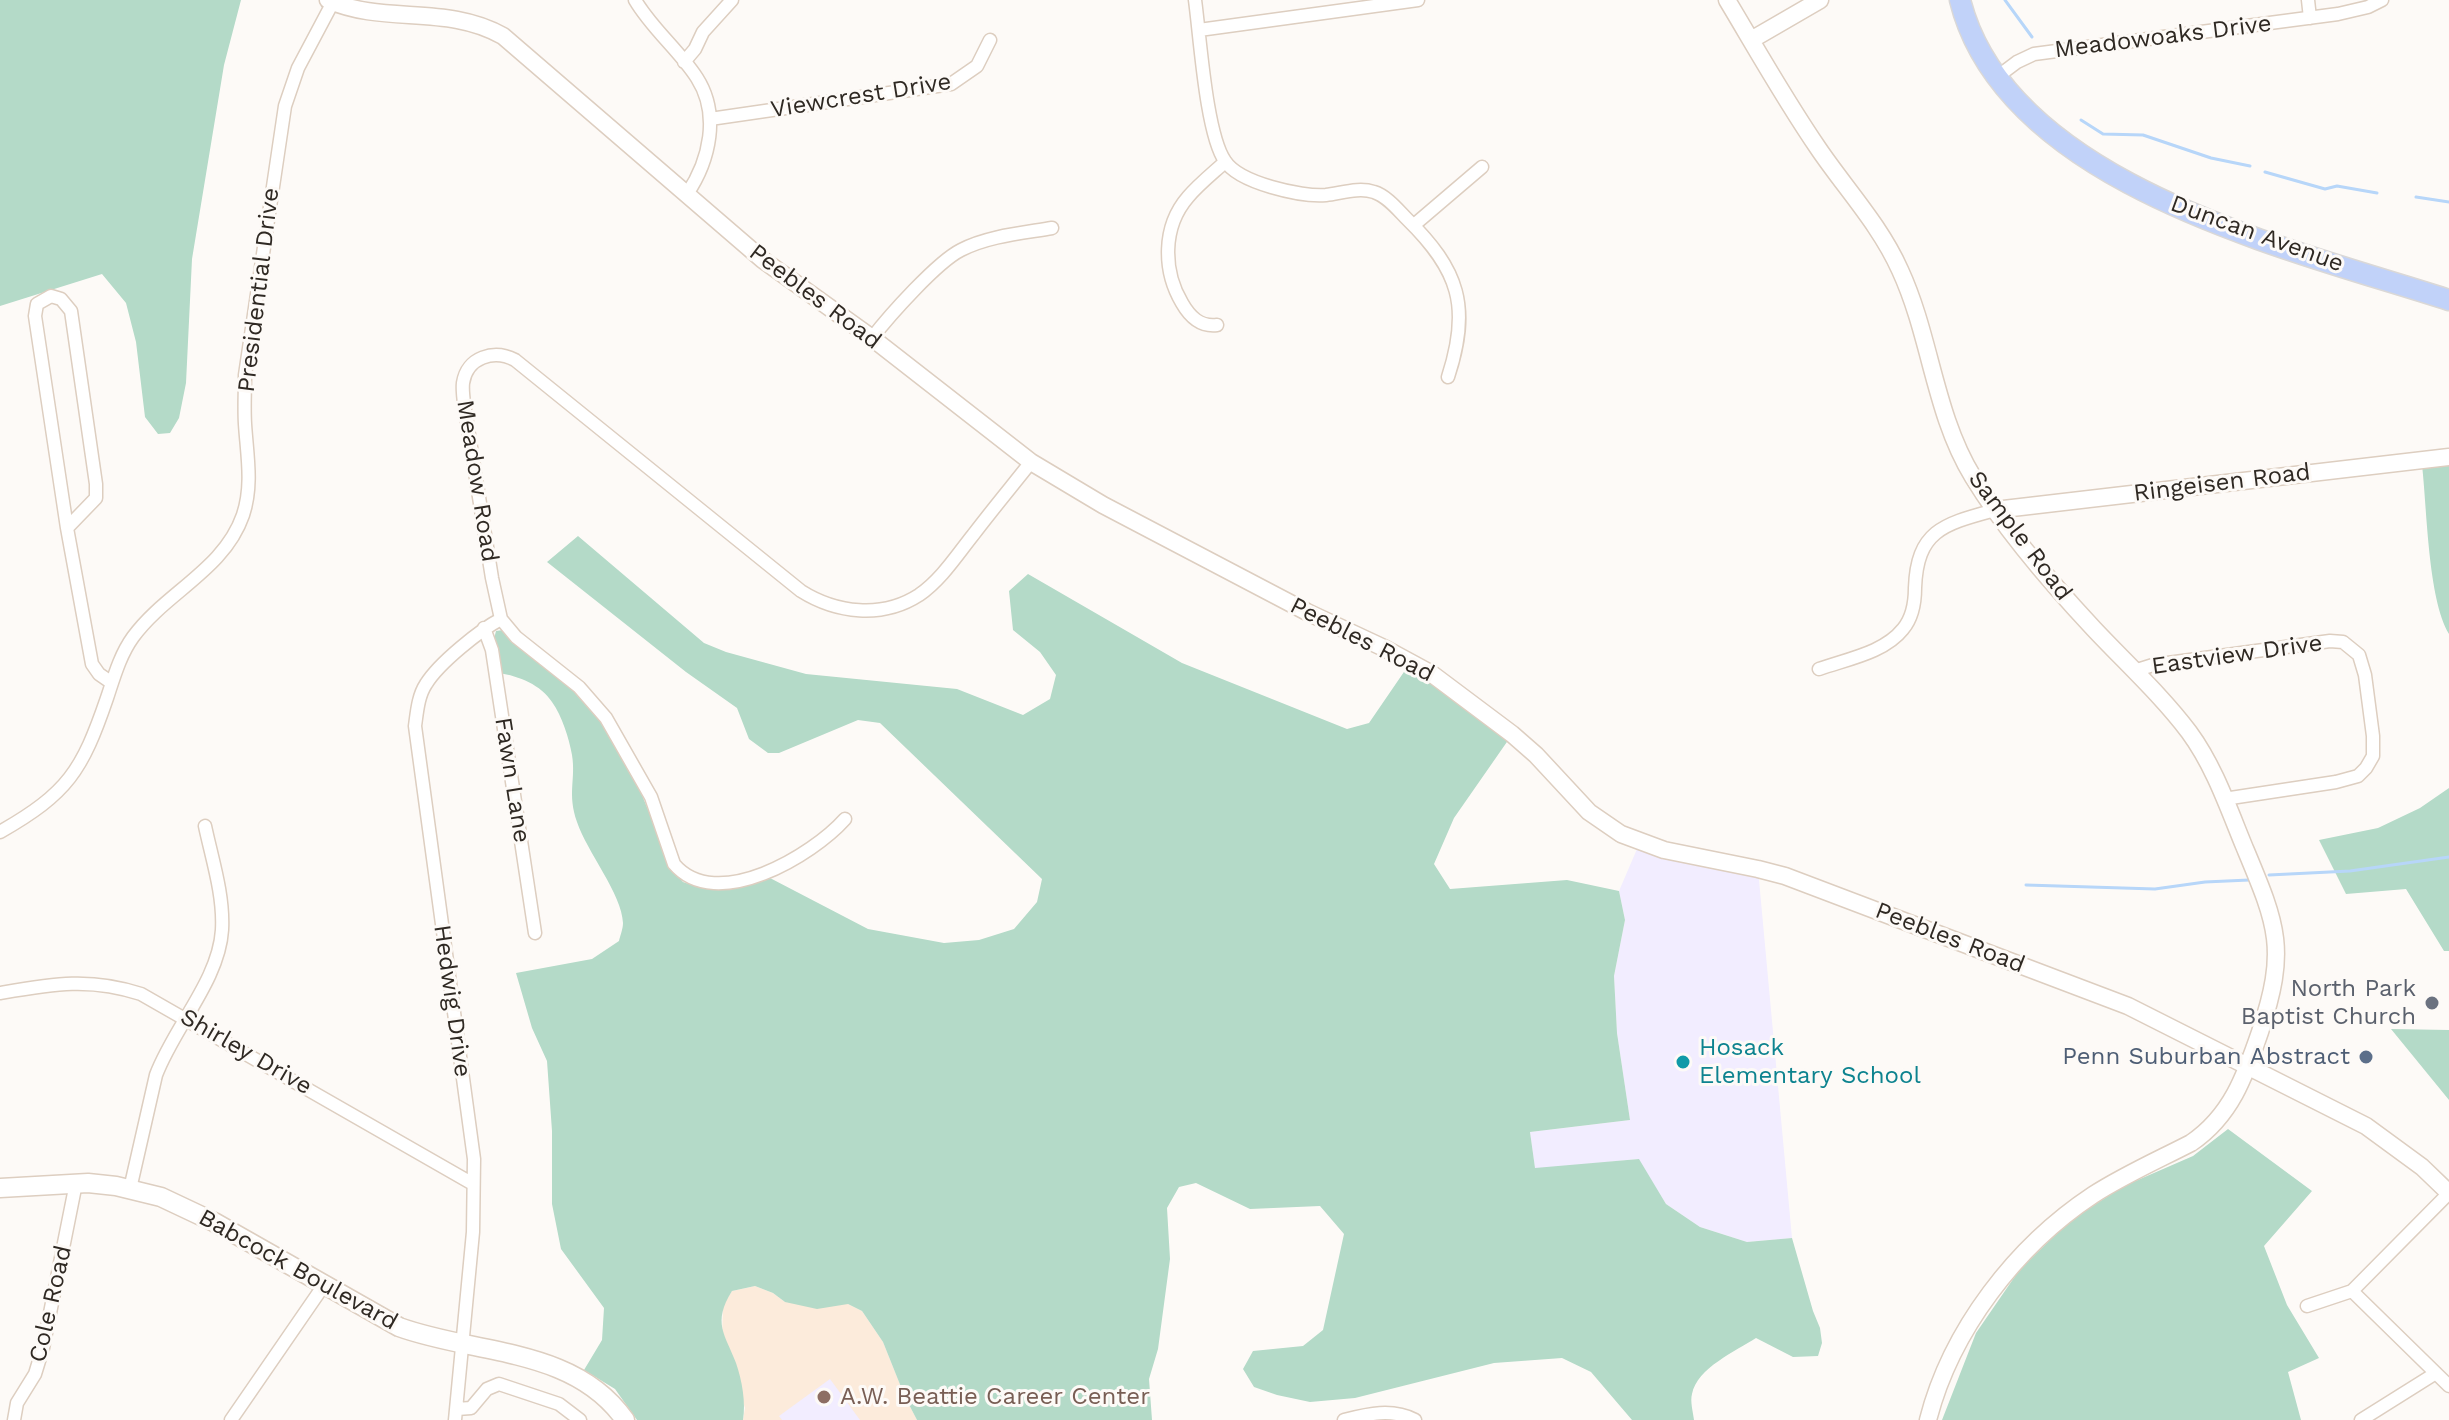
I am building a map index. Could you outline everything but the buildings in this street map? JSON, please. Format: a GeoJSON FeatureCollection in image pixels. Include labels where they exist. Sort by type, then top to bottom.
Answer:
{"type":"FeatureCollection","features":[{"type":"Feature","properties":{"kind":"main road","name":"Duncan Avenue"},"geometry":{"type":"LineString","coordinates":[[1960,0],[1980,51],[1997,77],[2024,108],[2054,134],[2145,193],[2201,219],[2449,300]]}},
{"type":"Feature","properties":{"kind":"main road","name":"Babcock Boulevard"},"geometry":{"type":"LineString","coordinates":[[0,1188],[76,1183],[130,1189],[188,1208],[399,1327],[425,1337],[541,1362],[571,1373],[606,1397],[625,1420]]}},
{"type":"Feature","properties":{"kind":"street"},"geometry":{"type":"LineString","coordinates":[[635,0],[702,88],[710,119],[705,158],[687,194]]}},
{"type":"Feature","properties":{"kind":"street"},"geometry":{"type":"LineString","coordinates":[[684,62],[703,32],[732,0]]}},
{"type":"Feature","properties":{"kind":"street"},"geometry":{"type":"LineString","coordinates":[[1195,0],[1213,130],[1225,162],[1239,175],[1305,194],[1373,191],[1414,225],[1447,268],[1458,297],[1459,337],[1448,377]]}},
{"type":"Feature","properties":{"kind":"street"},"geometry":{"type":"LineString","coordinates":[[1199,30],[1418,0]]}},
{"type":"Feature","properties":{"kind":"street","name":"Sample Road"},"geometry":{"type":"LineString","coordinates":[[1727,0],[1795,115],[1875,226],[1899,268],[1915,311],[1947,424],[1964,462],[1995,510],[2090,625],[2189,732],[2209,765],[2267,902],[2277,948],[2273,990],[2248,1067],[2233,1099],[2206,1133],[2094,1195],[2066,1214],[2023,1254],[2003,1276],[1972,1322],[1941,1383],[1928,1420]]}},
{"type":"Feature","properties":{"kind":"street"},"geometry":{"type":"LineString","coordinates":[[1751,40],[1820,0]]}},
{"type":"Feature","properties":{"kind":"street"},"geometry":{"type":"LineString","coordinates":[[2308,0],[2310,18]]}},
{"type":"Feature","properties":{"kind":"street","name":"Meadowoaks Drive"},"geometry":{"type":"LineString","coordinates":[[1997,77],[2034,54],[2310,18],[2355,11],[2382,0]]}},
{"type":"Feature","properties":{"kind":"street","name":"Peebles Road"},"geometry":{"type":"LineString","coordinates":[[330,1],[369,10],[456,18],[492,29],[526,53],[763,260],[872,338],[1031,462],[1103,505],[1432,674],[1524,744],[1589,812],[1621,834],[1664,850],[1758,869],[1816,887],[2128,1006],[2366,1126],[2422,1167],[2449,1193]]}},
{"type":"Feature","properties":{"kind":"street","name":"Presidential Drive"},"geometry":{"type":"LineString","coordinates":[[0,832],[52,797],[72,778],[86,755],[122,657],[134,635],[218,556],[242,519],[249,484],[245,375],[278,137],[298,68],[330,1]]}},
{"type":"Feature","properties":{"kind":"street","name":"Viewcrest Drive"},"geometry":{"type":"LineString","coordinates":[[710,119],[951,84],[977,66],[990,40]]}},
{"type":"Feature","properties":{"kind":"street"},"geometry":{"type":"LineString","coordinates":[[1217,325],[1201,324],[1186,310],[1174,287],[1168,253],[1172,228],[1182,205],[1225,162]]}},
{"type":"Feature","properties":{"kind":"street"},"geometry":{"type":"LineString","coordinates":[[1414,225],[1482,167]]}},
{"type":"Feature","properties":{"kind":"street"},"geometry":{"type":"LineString","coordinates":[[872,338],[928,278],[961,249],[996,238],[1052,228]]}},
{"type":"Feature","properties":{"kind":"street"},"geometry":{"type":"LineString","coordinates":[[67,528],[96,498],[97,492],[71,311],[67,303],[51,296],[37,304],[35,316],[67,528],[92,664],[99,674],[112,683]]}},
{"type":"Feature","properties":{"kind":"street","name":"Meadow Road"},"geometry":{"type":"LineString","coordinates":[[501,619],[463,390],[467,371],[476,361],[489,355],[503,355],[515,360],[789,582],[816,600],[834,607],[870,611],[919,595],[949,566],[1031,462]]}},
{"type":"Feature","properties":{"kind":"street","name":"Ringeisen Road"},"geometry":{"type":"LineString","coordinates":[[1995,510],[2449,457]]}},
{"type":"Feature","properties":{"kind":"street"},"geometry":{"type":"LineString","coordinates":[[1819,669],[1874,650],[1896,637],[1912,614],[1917,562],[1927,539],[1953,524],[1995,510]]}},
{"type":"Feature","properties":{"kind":"street"},"geometry":{"type":"LineString","coordinates":[[501,619],[516,637],[579,687],[606,718],[651,797],[674,864],[689,877],[713,882],[758,875],[799,858],[832,834],[845,819]]}},
{"type":"Feature","properties":{"kind":"street","name":"Hedwig Drive"},"geometry":{"type":"LineString","coordinates":[[456,1415],[473,1232],[474,1159],[415,726],[418,705],[426,684],[484,628],[501,619]]}},
{"type":"Feature","properties":{"kind":"street","name":"Fawn Lane"},"geometry":{"type":"LineString","coordinates":[[484,628],[492,650],[535,933]]}},
{"type":"Feature","properties":{"kind":"street","name":"Eastview Drive"},"geometry":{"type":"LineString","coordinates":[[2134,671],[2153,665],[2313,642],[2343,642],[2359,655],[2365,675],[2373,736],[2373,756],[2366,768],[2358,776],[2336,782],[2224,799]]}},
{"type":"Feature","properties":{"kind":"street"},"geometry":{"type":"LineString","coordinates":[[130,1189],[156,1075],[210,973],[221,939],[221,903],[205,826]]}},
{"type":"Feature","properties":{"kind":"street","name":"Shirley Drive"},"geometry":{"type":"LineString","coordinates":[[0,993],[81,982],[111,985],[141,994],[473,1184]]}},
{"type":"Feature","properties":{"kind":"street","name":"Cole Road"},"geometry":{"type":"LineString","coordinates":[[14,1420],[17,1403],[35,1374],[43,1348],[76,1183]]}},
{"type":"Feature","properties":{"kind":"street"},"geometry":{"type":"LineString","coordinates":[[2307,1306],[2352,1291],[2449,1193]]}},
{"type":"Feature","properties":{"kind":"street"},"geometry":{"type":"LineString","coordinates":[[231,1420],[324,1285]]}},
{"type":"Feature","properties":{"kind":"street"},"geometry":{"type":"LineString","coordinates":[[2352,1291],[2449,1386]]}},
{"type":"Feature","properties":{"kind":"street"},"geometry":{"type":"LineString","coordinates":[[2361,1420],[2436,1373]]}},
{"type":"Feature","properties":{"kind":"street"},"geometry":{"type":"LineString","coordinates":[[456,1415],[471,1408],[487,1389],[499,1384],[559,1404],[580,1420]]}},
{"type":"Feature","properties":{"kind":"street"},"geometry":{"type":"LineString","coordinates":[[1344,1420],[1385,1412],[1415,1420]]}},
{"type":"Feature","properties":{"kind":"shaded area"},"geometry":{"type":"Polygon","coordinates":[[[1640,842],[1758,869],[1792,1238],[1747,1242],[1700,1227],[1666,1204],[1638,1159],[1535,1169],[1530,1132],[1630,1120],[1617,1033],[1614,976],[1625,920],[1619,891],[1640,842]]]}},
{"type":"Feature","properties":{"kind":"shaded area"},"geometry":{"type":"Polygon","coordinates":[[[755,1286],[785,1302],[848,1304],[862,1311],[883,1342],[917,1420],[743,1420],[745,1408],[722,1336],[723,1305],[732,1291],[755,1286]]]}},
{"type":"Feature","properties":{"kind":"shaded area","name":"A.W. Beattie Career Center"},"geometry":{"type":"Polygon","coordinates":[[[830,1379],[860,1420],[782,1420],[779,1416],[830,1379]]]}},
{"type":"Feature","properties":{"kind":"green space"},"geometry":{"type":"Polygon","coordinates":[[[0,0],[241,0],[224,65],[192,259],[186,383],[179,418],[170,433],[158,434],[145,417],[136,342],[126,303],[102,274],[0,306],[0,0]]]}},
{"type":"Feature","properties":{"kind":"green space"},"geometry":{"type":"Polygon","coordinates":[[[2449,462],[2449,634],[2442,618],[2433,577],[2422,465],[2449,462]]]}},
{"type":"Feature","properties":{"kind":"green space"},"geometry":{"type":"Polygon","coordinates":[[[578,536],[704,643],[726,652],[806,674],[957,689],[1023,715],[1050,699],[1056,675],[1040,652],[1013,630],[1009,591],[1028,574],[1182,663],[1347,729],[1369,723],[1408,666],[1509,739],[1454,818],[1434,864],[1450,889],[1567,880],[1619,891],[1625,920],[1614,976],[1617,1033],[1630,1120],[1530,1132],[1535,1168],[1639,1159],[1666,1204],[1700,1227],[1747,1242],[1792,1238],[1820,1328],[1822,1343],[1818,1356],[1793,1357],[1756,1338],[1718,1361],[1701,1376],[1691,1397],[1694,1420],[1632,1420],[1591,1372],[1562,1358],[1494,1363],[1355,1398],[1310,1402],[1277,1395],[1254,1387],[1243,1369],[1253,1351],[1303,1346],[1323,1330],[1344,1234],[1320,1206],[1250,1209],[1196,1183],[1179,1187],[1167,1208],[1170,1259],[1158,1349],[1149,1379],[1152,1420],[917,1420],[883,1342],[862,1311],[848,1304],[817,1309],[785,1302],[755,1286],[732,1291],[722,1320],[742,1384],[743,1420],[637,1420],[615,1389],[584,1370],[602,1340],[604,1308],[561,1249],[552,1204],[552,1131],[547,1061],[532,1028],[516,973],[592,959],[619,941],[623,925],[621,912],[611,886],[577,822],[572,795],[572,755],[562,720],[552,702],[536,686],[499,673],[494,639],[496,631],[503,630],[521,649],[567,684],[604,725],[642,795],[672,869],[683,882],[698,887],[727,888],[770,878],[868,929],[944,943],[979,940],[1014,929],[1037,902],[1042,879],[880,723],[858,720],[779,753],[768,753],[749,739],[737,708],[686,672],[547,562],[578,536]]]}},
{"type":"Feature","properties":{"kind":"green space"},"geometry":{"type":"Polygon","coordinates":[[[2449,788],[2449,951],[2444,951],[2406,889],[2346,894],[2319,840],[2378,828],[2420,808],[2449,788]]]}},
{"type":"Feature","properties":{"kind":"green space"},"geometry":{"type":"Polygon","coordinates":[[[2391,1029],[2449,1030],[2449,1100],[2391,1029]]]}},
{"type":"Feature","properties":{"kind":"green space"},"geometry":{"type":"Polygon","coordinates":[[[2228,1129],[2312,1191],[2264,1246],[2287,1305],[2319,1358],[2288,1372],[2301,1420],[1942,1420],[1976,1333],[2020,1269],[2072,1219],[2124,1186],[2193,1156],[2228,1129]]]}},
{"type":"Feature","properties":{"kind":"waterway"},"geometry":{"type":"LineString","coordinates":[[2005,0],[2032,37]]}},
{"type":"Feature","properties":{"kind":"waterway"},"geometry":{"type":"LineString","coordinates":[[2081,120],[2103,134],[2143,135],[2211,158],[2250,166]]}},
{"type":"Feature","properties":{"kind":"waterway"},"geometry":{"type":"LineString","coordinates":[[2265,172],[2325,189],[2337,186],[2377,193]]}},
{"type":"Feature","properties":{"kind":"waterway"},"geometry":{"type":"LineString","coordinates":[[2416,197],[2449,202]]}},
{"type":"Feature","properties":{"kind":"waterway"},"geometry":{"type":"LineString","coordinates":[[2269,875],[2350,871],[2449,857]]}},
{"type":"Feature","properties":{"kind":"waterway"},"geometry":{"type":"LineString","coordinates":[[2026,885],[2155,889],[2249,880]]}},
{"type":"Feature","properties":{"kind":"place","name":"North Park Baptist Church"},"geometry":{"type":"Point","coordinates":[2432,1003]}},
{"type":"Feature","properties":{"kind":"place","name":"Penn Suburban Abstract"},"geometry":{"type":"Point","coordinates":[2366,1057]}},
{"type":"Feature","properties":{"kind":"place","name":"Hosack Elementary School"},"geometry":{"type":"Point","coordinates":[1683,1062]}},
{"type":"Feature","properties":{"kind":"place","name":"A.W. Beattie Career Center"},"geometry":{"type":"Point","coordinates":[824,1397]}}]}
